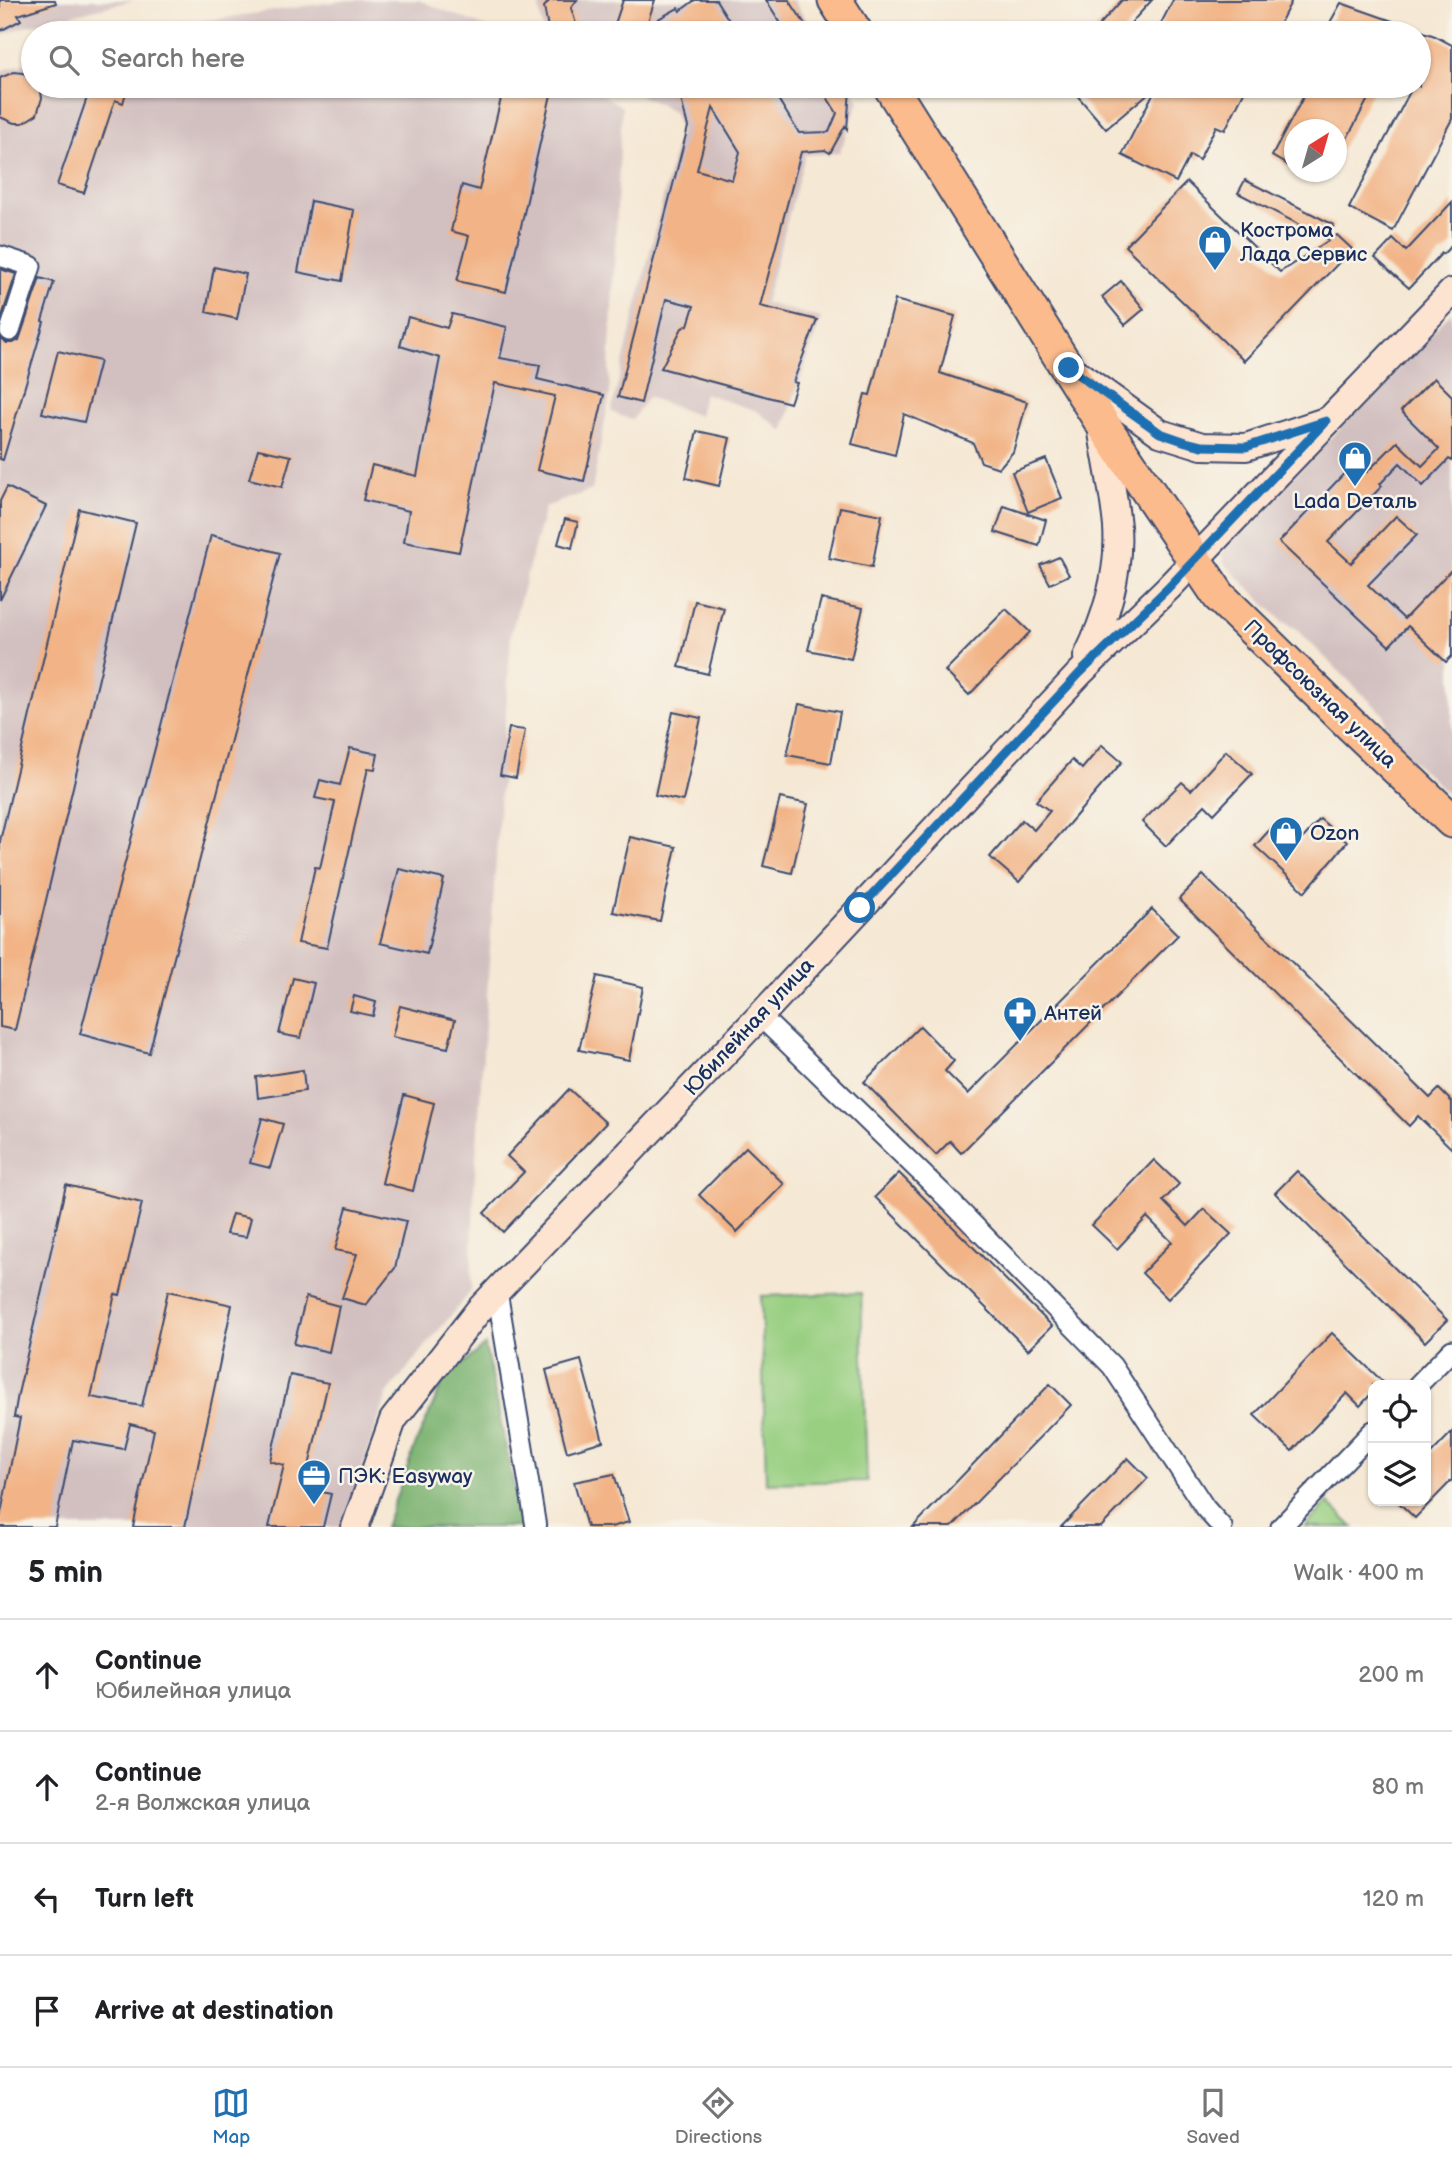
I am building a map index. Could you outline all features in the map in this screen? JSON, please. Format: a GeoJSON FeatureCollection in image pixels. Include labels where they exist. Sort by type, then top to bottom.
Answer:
{"type":"FeatureCollection","features":[{"type":"Feature","properties":{"kind":"highway"},"geometry":{"type":"LineString","coordinates":[[835,0],[848,21]]}},
{"type":"Feature","properties":{"kind":"highway","name":"Профсоюзная улица"},"geometry":{"type":"LineString","coordinates":[[898,98],[1100,420],[1219,596],[1452,821]]}},
{"type":"Feature","properties":{"kind":"street"},"geometry":{"type":"LineString","coordinates":[[0,256],[31,266],[10,331]]}},
{"type":"Feature","properties":{"kind":"street","name":"Юбилейная улица"},"geometry":{"type":"LineString","coordinates":[[355,1527],[393,1420],[479,1310],[760,1016],[1080,673],[1194,561],[1452,292]]}},
{"type":"Feature","properties":{"kind":"street"},"geometry":{"type":"LineString","coordinates":[[1069,368],[1160,433],[1202,446],[1246,447],[1326,421]]}},
{"type":"Feature","properties":{"kind":"street"},"geometry":{"type":"LineString","coordinates":[[1080,673],[1101,630],[1112,590],[1116,550],[1117,528],[1100,420]]}},
{"type":"Feature","properties":{"kind":"street"},"geometry":{"type":"LineString","coordinates":[[760,1016],[941,1192],[1112,1367],[1205,1508],[1222,1527]]}},
{"type":"Feature","properties":{"kind":"street"},"geometry":{"type":"LineString","coordinates":[[497,1291],[536,1527]]}},
{"type":"Feature","properties":{"kind":"street"},"geometry":{"type":"LineString","coordinates":[[1423,1380],[1452,1350]]}},
{"type":"Feature","properties":{"kind":"street"},"geometry":{"type":"LineString","coordinates":[[1281,1527],[1368,1436]]}},
{"type":"Feature","properties":{"kind":"shaded area"},"geometry":{"type":"Polygon","coordinates":[[[0,0],[134,0],[48,21],[21,21],[21,28],[0,35],[0,0]]]}},
{"type":"Feature","properties":{"kind":"shaded area"},"geometry":{"type":"Polygon","coordinates":[[[348,0],[418,0],[471,21],[204,21],[348,0]]]}},
{"type":"Feature","properties":{"kind":"shaded area"},"geometry":{"type":"Polygon","coordinates":[[[545,0],[793,0],[807,21],[542,21],[539,8],[545,0]]]}},
{"type":"Feature","properties":{"kind":"shaded area"},"geometry":{"type":"Polygon","coordinates":[[[21,65],[21,98],[608,98],[622,107],[610,394],[592,490],[545,507],[511,633],[474,1189],[471,1291],[388,1392],[342,1527],[0,1527],[0,71],[21,65]]]}},
{"type":"Feature","properties":{"kind":"shaded area"},"geometry":{"type":"Polygon","coordinates":[[[646,98],[857,98],[859,101],[839,153],[805,155],[765,303],[821,318],[783,431],[757,411],[704,393],[699,416],[648,397],[632,420],[611,412],[680,129],[673,111],[646,98]]]}},
{"type":"Feature","properties":{"kind":"shaded area"},"geometry":{"type":"Polygon","coordinates":[[[1452,312],[1452,798],[1388,737],[1384,715],[1296,629],[1282,621],[1224,563],[1222,553],[1452,312]]]}},
{"type":"Feature","properties":{"kind":"green space"},"geometry":{"type":"Polygon","coordinates":[[[861,1293],[867,1481],[766,1483],[761,1296],[861,1293]]]}},
{"type":"Feature","properties":{"kind":"green space"},"geometry":{"type":"Polygon","coordinates":[[[485,1345],[522,1527],[385,1527],[417,1441],[444,1380],[485,1345]]]}},
{"type":"Feature","properties":{"kind":"green space"},"geometry":{"type":"Polygon","coordinates":[[[1328,1503],[1353,1527],[1305,1527],[1328,1503]]]}},
{"type":"Feature","properties":{"kind":"building"},"geometry":{"type":"Polygon","coordinates":[[[0,0],[55,0],[56,3],[18,15],[21,20],[0,31],[0,0]]]}},
{"type":"Feature","properties":{"kind":"building"},"geometry":{"type":"Polygon","coordinates":[[[550,0],[577,0],[571,8],[575,21],[547,21],[544,7],[550,0]]]}},
{"type":"Feature","properties":{"kind":"building"},"geometry":{"type":"Polygon","coordinates":[[[623,0],[655,0],[648,21],[616,21],[623,0]]]}},
{"type":"Feature","properties":{"kind":"building"},"geometry":{"type":"Polygon","coordinates":[[[695,0],[716,0],[729,21],[658,19],[678,8],[680,11],[695,0]]]}},
{"type":"Feature","properties":{"kind":"building"},"geometry":{"type":"Polygon","coordinates":[[[766,0],[789,0],[803,21],[779,21],[766,0]]]}},
{"type":"Feature","properties":{"kind":"building"},"geometry":{"type":"Polygon","coordinates":[[[1122,0],[1152,0],[1133,21],[1103,21],[1122,0]]]}},
{"type":"Feature","properties":{"kind":"building"},"geometry":{"type":"Polygon","coordinates":[[[1173,0],[1292,0],[1281,21],[1162,21],[1173,0]]]}},
{"type":"Feature","properties":{"kind":"building"},"geometry":{"type":"Polygon","coordinates":[[[1341,3],[1392,21],[1331,21],[1341,3]]]}},
{"type":"Feature","properties":{"kind":"building"},"geometry":{"type":"Polygon","coordinates":[[[1431,35],[1452,45],[1452,119],[1393,231],[1349,208],[1407,98],[1431,98],[1431,35]]]}},
{"type":"Feature","properties":{"kind":"building"},"geometry":{"type":"Polygon","coordinates":[[[14,72],[21,73],[21,98],[42,98],[37,114],[23,123],[14,123],[0,117],[0,78],[14,72]]]}},
{"type":"Feature","properties":{"kind":"building"},"geometry":{"type":"Polygon","coordinates":[[[87,98],[124,98],[123,103],[115,100],[84,193],[57,185],[87,98]]]}},
{"type":"Feature","properties":{"kind":"building"},"geometry":{"type":"Polygon","coordinates":[[[501,98],[550,98],[506,292],[457,281],[469,236],[451,231],[462,185],[479,190],[501,98]]]}},
{"type":"Feature","properties":{"kind":"building"},"geometry":{"type":"Polygon","coordinates":[[[679,98],[777,98],[799,133],[829,132],[837,113],[828,98],[849,98],[847,129],[845,126],[830,153],[825,150],[801,152],[760,306],[817,320],[793,382],[797,383],[790,403],[661,368],[682,328],[688,325],[694,306],[666,299],[641,403],[618,397],[688,127],[679,98]],[[713,108],[697,170],[732,180],[740,152],[713,108]]]}},
{"type":"Feature","properties":{"kind":"building"},"geometry":{"type":"Polygon","coordinates":[[[1079,98],[1143,98],[1106,129],[1079,98]]]}},
{"type":"Feature","properties":{"kind":"building"},"geometry":{"type":"Polygon","coordinates":[[[1151,98],[1241,98],[1225,130],[1216,126],[1199,160],[1190,155],[1176,182],[1122,155],[1151,98]]]}},
{"type":"Feature","properties":{"kind":"building"},"geometry":{"type":"Polygon","coordinates":[[[1303,98],[1369,98],[1347,138],[1347,119],[1292,119],[1303,98]]]}},
{"type":"Feature","properties":{"kind":"building"},"geometry":{"type":"Polygon","coordinates":[[[1284,133],[1284,163],[1272,156],[1284,133]]]}},
{"type":"Feature","properties":{"kind":"building"},"geometry":{"type":"Polygon","coordinates":[[[1245,180],[1334,225],[1327,239],[1238,193],[1245,180]]]}},
{"type":"Feature","properties":{"kind":"building","name":"Кострома Лада Сервис"},"geometry":{"type":"Polygon","coordinates":[[[1187,182],[1280,272],[1337,235],[1352,249],[1244,361],[1125,246],[1187,182]]]}},
{"type":"Feature","properties":{"kind":"building"},"geometry":{"type":"Polygon","coordinates":[[[311,201],[354,210],[342,281],[298,272],[311,201]]]}},
{"type":"Feature","properties":{"kind":"building"},"geometry":{"type":"Polygon","coordinates":[[[1452,202],[1452,245],[1409,288],[1375,258],[1393,239],[1406,251],[1452,202]]]}},
{"type":"Feature","properties":{"kind":"building"},"geometry":{"type":"Polygon","coordinates":[[[214,267],[246,274],[237,319],[206,312],[214,267]]]}},
{"type":"Feature","properties":{"kind":"building"},"geometry":{"type":"Polygon","coordinates":[[[0,269],[16,274],[0,322],[0,269]]]}},
{"type":"Feature","properties":{"kind":"building"},"geometry":{"type":"Polygon","coordinates":[[[40,278],[54,282],[3,460],[0,459],[0,338],[7,343],[19,340],[40,278]]]}},
{"type":"Feature","properties":{"kind":"building"},"geometry":{"type":"Polygon","coordinates":[[[1121,281],[1144,309],[1125,325],[1102,297],[1121,281]]]}},
{"type":"Feature","properties":{"kind":"building"},"geometry":{"type":"Polygon","coordinates":[[[895,300],[955,316],[940,373],[1027,402],[1013,452],[999,468],[981,462],[973,443],[904,414],[895,455],[852,444],[865,394],[870,395],[895,300]]]}},
{"type":"Feature","properties":{"kind":"building"},"geometry":{"type":"Polygon","coordinates":[[[452,314],[507,327],[500,358],[540,365],[537,379],[604,395],[584,481],[537,470],[555,396],[495,383],[459,552],[404,542],[409,511],[363,500],[372,465],[417,476],[440,358],[400,346],[408,317],[447,328],[452,314]]]}},
{"type":"Feature","properties":{"kind":"building"},"geometry":{"type":"Polygon","coordinates":[[[58,351],[100,361],[84,422],[42,413],[58,351]]]}},
{"type":"Feature","properties":{"kind":"building"},"geometry":{"type":"Polygon","coordinates":[[[1434,378],[1452,396],[1452,461],[1449,459],[1423,486],[1400,463],[1380,484],[1382,486],[1328,542],[1351,563],[1396,516],[1417,535],[1368,585],[1404,619],[1452,569],[1452,656],[1446,662],[1408,626],[1389,646],[1279,542],[1356,461],[1367,472],[1397,442],[1422,466],[1439,449],[1401,411],[1434,378]]]}},
{"type":"Feature","properties":{"kind":"building"},"geometry":{"type":"Polygon","coordinates":[[[697,431],[730,438],[719,486],[686,478],[697,431]]]}},
{"type":"Feature","properties":{"kind":"building"},"geometry":{"type":"Polygon","coordinates":[[[258,449],[291,456],[282,487],[249,479],[258,449]]]}},
{"type":"Feature","properties":{"kind":"building"},"geometry":{"type":"Polygon","coordinates":[[[1046,459],[1062,498],[1028,512],[1012,472],[1046,459]]]}},
{"type":"Feature","properties":{"kind":"building"},"geometry":{"type":"Polygon","coordinates":[[[7,487],[46,506],[0,600],[0,501],[7,487]]]}},
{"type":"Feature","properties":{"kind":"building"},"geometry":{"type":"Polygon","coordinates":[[[1004,506],[1046,520],[1039,546],[995,532],[1004,506]]]}},
{"type":"Feature","properties":{"kind":"building"},"geometry":{"type":"Polygon","coordinates":[[[840,507],[882,515],[872,567],[829,558],[840,507]]]}},
{"type":"Feature","properties":{"kind":"building"},"geometry":{"type":"Polygon","coordinates":[[[79,509],[136,523],[15,1030],[0,1027],[0,841],[79,509]]]}},
{"type":"Feature","properties":{"kind":"building"},"geometry":{"type":"Polygon","coordinates":[[[565,519],[578,522],[572,548],[558,544],[565,519]]]}},
{"type":"Feature","properties":{"kind":"building"},"geometry":{"type":"Polygon","coordinates":[[[211,535],[280,553],[149,1053],[80,1034],[211,535]]]}},
{"type":"Feature","properties":{"kind":"building"},"geometry":{"type":"Polygon","coordinates":[[[1059,557],[1069,575],[1050,584],[1040,565],[1059,557]]]}},
{"type":"Feature","properties":{"kind":"building"},"geometry":{"type":"Polygon","coordinates":[[[821,599],[863,608],[851,659],[808,650],[821,599]]]}},
{"type":"Feature","properties":{"kind":"building"},"geometry":{"type":"Polygon","coordinates":[[[695,601],[724,608],[708,674],[679,667],[695,601]]]}},
{"type":"Feature","properties":{"kind":"building"},"geometry":{"type":"Polygon","coordinates":[[[1006,609],[1030,632],[969,695],[945,671],[1006,609]]]}},
{"type":"Feature","properties":{"kind":"building"},"geometry":{"type":"Polygon","coordinates":[[[799,704],[840,712],[831,763],[787,755],[799,704]]]}},
{"type":"Feature","properties":{"kind":"building"},"geometry":{"type":"Polygon","coordinates":[[[673,712],[701,718],[683,801],[655,795],[673,712]]]}},
{"type":"Feature","properties":{"kind":"building"},"geometry":{"type":"Polygon","coordinates":[[[509,728],[525,730],[516,778],[500,775],[509,728]]]}},
{"type":"Feature","properties":{"kind":"building"},"geometry":{"type":"Polygon","coordinates":[[[1102,745],[1122,762],[1019,882],[990,857],[1022,820],[1034,830],[1050,811],[1036,801],[1072,760],[1082,769],[1102,745]]]}},
{"type":"Feature","properties":{"kind":"building"},"geometry":{"type":"Polygon","coordinates":[[[350,748],[378,754],[375,769],[368,768],[327,948],[298,943],[315,867],[320,868],[335,802],[315,798],[320,780],[340,785],[350,748]]]}},
{"type":"Feature","properties":{"kind":"building"},"geometry":{"type":"Polygon","coordinates":[[[1226,751],[1252,774],[1214,814],[1205,805],[1166,846],[1142,822],[1182,782],[1191,790],[1226,751]]]}},
{"type":"Feature","properties":{"kind":"building"},"geometry":{"type":"Polygon","coordinates":[[[780,798],[808,804],[792,873],[763,866],[780,798]]]}},
{"type":"Feature","properties":{"kind":"building"},"geometry":{"type":"Polygon","coordinates":[[[1320,819],[1347,842],[1305,892],[1255,846],[1274,825],[1297,845],[1320,819]]]}},
{"type":"Feature","properties":{"kind":"building"},"geometry":{"type":"Polygon","coordinates":[[[630,837],[676,847],[660,921],[613,912],[630,837]]]}},
{"type":"Feature","properties":{"kind":"building"},"geometry":{"type":"Polygon","coordinates":[[[399,869],[444,879],[427,954],[380,943],[399,869]]]}},
{"type":"Feature","properties":{"kind":"building"},"geometry":{"type":"Polygon","coordinates":[[[1203,875],[1430,1098],[1439,1089],[1452,1102],[1452,1149],[1418,1116],[1409,1126],[1179,899],[1203,875]]]}},
{"type":"Feature","properties":{"kind":"building"},"geometry":{"type":"Polygon","coordinates":[[[1152,909],[1178,935],[961,1153],[950,1141],[936,1155],[864,1082],[920,1026],[954,1061],[945,1071],[968,1094],[1152,909]]]}},
{"type":"Feature","properties":{"kind":"building"},"geometry":{"type":"Polygon","coordinates":[[[597,976],[643,987],[629,1060],[579,1050],[597,976]]]}},
{"type":"Feature","properties":{"kind":"building"},"geometry":{"type":"Polygon","coordinates":[[[293,978],[314,983],[301,1038],[279,1034],[293,978]]]}},
{"type":"Feature","properties":{"kind":"building"},"geometry":{"type":"Polygon","coordinates":[[[354,996],[376,1002],[373,1016],[350,1011],[354,996]]]}},
{"type":"Feature","properties":{"kind":"building"},"geometry":{"type":"Polygon","coordinates":[[[400,1006],[455,1020],[448,1048],[392,1037],[400,1006]]]}},
{"type":"Feature","properties":{"kind":"building"},"geometry":{"type":"Polygon","coordinates":[[[303,1070],[305,1091],[258,1098],[256,1077],[303,1070]]]}},
{"type":"Feature","properties":{"kind":"building"},"geometry":{"type":"Polygon","coordinates":[[[569,1089],[606,1123],[503,1232],[484,1213],[524,1172],[507,1156],[569,1089]]]}},
{"type":"Feature","properties":{"kind":"building"},"geometry":{"type":"Polygon","coordinates":[[[404,1095],[434,1103],[413,1191],[382,1183],[404,1095]]]}},
{"type":"Feature","properties":{"kind":"building"},"geometry":{"type":"Polygon","coordinates":[[[262,1118],[283,1124],[270,1168],[250,1163],[262,1118]]]}},
{"type":"Feature","properties":{"kind":"building"},"geometry":{"type":"Polygon","coordinates":[[[746,1147],[784,1184],[737,1232],[699,1195],[746,1147]]]}},
{"type":"Feature","properties":{"kind":"building"},"geometry":{"type":"Polygon","coordinates":[[[1154,1160],[1179,1184],[1163,1201],[1188,1226],[1204,1209],[1231,1234],[1168,1299],[1142,1273],[1172,1242],[1147,1217],[1117,1249],[1092,1225],[1154,1160]]]}},
{"type":"Feature","properties":{"kind":"building"},"geometry":{"type":"Polygon","coordinates":[[[1297,1171],[1447,1320],[1425,1342],[1275,1193],[1297,1171]]]}},
{"type":"Feature","properties":{"kind":"building"},"geometry":{"type":"Polygon","coordinates":[[[899,1173],[1052,1326],[1028,1350],[875,1197],[899,1173]]]}},
{"type":"Feature","properties":{"kind":"building"},"geometry":{"type":"Polygon","coordinates":[[[66,1185],[142,1203],[120,1295],[115,1294],[91,1397],[142,1406],[168,1291],[232,1305],[185,1527],[133,1527],[154,1430],[130,1424],[124,1449],[73,1440],[55,1527],[0,1527],[20,1418],[14,1417],[18,1394],[66,1185]]]}},
{"type":"Feature","properties":{"kind":"building"},"geometry":{"type":"Polygon","coordinates":[[[347,1207],[406,1221],[395,1268],[366,1305],[342,1298],[357,1254],[335,1250],[347,1207]]]}},
{"type":"Feature","properties":{"kind":"building"},"geometry":{"type":"Polygon","coordinates":[[[232,1214],[251,1218],[246,1237],[226,1234],[232,1214]]]}},
{"type":"Feature","properties":{"kind":"building"},"geometry":{"type":"Polygon","coordinates":[[[306,1297],[339,1306],[329,1352],[294,1344],[306,1297]]]}},
{"type":"Feature","properties":{"kind":"building"},"geometry":{"type":"Polygon","coordinates":[[[1332,1333],[1381,1380],[1368,1380],[1368,1397],[1360,1406],[1347,1393],[1292,1451],[1254,1415],[1332,1333]]]}},
{"type":"Feature","properties":{"kind":"building"},"geometry":{"type":"Polygon","coordinates":[[[581,1360],[603,1441],[567,1452],[546,1370],[581,1360]]]}},
{"type":"Feature","properties":{"kind":"building"},"geometry":{"type":"Polygon","coordinates":[[[290,1375],[328,1383],[304,1488],[331,1494],[323,1527],[269,1527],[284,1465],[270,1461],[290,1375]]]}},
{"type":"Feature","properties":{"kind":"building"},"geometry":{"type":"Polygon","coordinates":[[[1050,1384],[1071,1405],[952,1527],[913,1527],[1050,1384]]]}},
{"type":"Feature","properties":{"kind":"building"},"geometry":{"type":"Polygon","coordinates":[[[1452,1432],[1452,1480],[1431,1502],[1431,1454],[1452,1432]]]}},
{"type":"Feature","properties":{"kind":"building"},"geometry":{"type":"Polygon","coordinates":[[[1128,1458],[1148,1478],[1101,1527],[1061,1527],[1128,1458]]]}},
{"type":"Feature","properties":{"kind":"building"},"geometry":{"type":"Polygon","coordinates":[[[614,1474],[629,1522],[611,1527],[587,1527],[574,1482],[614,1474]]]}},
{"type":"Feature","properties":{"kind":"building"},"geometry":{"type":"Polygon","coordinates":[[[1402,1506],[1427,1506],[1415,1518],[1402,1506]]]}},
{"type":"Feature","properties":{"kind":"place","name":"Кострома Лада Сервис"},"geometry":{"type":"Point","coordinates":[1215,272]}},
{"type":"Feature","properties":{"kind":"place","name":"Lada Dеталь"},"geometry":{"type":"Point","coordinates":[1355,488]}},
{"type":"Feature","properties":{"kind":"place","name":"Ozon"},"geometry":{"type":"Point","coordinates":[1286,863]}},
{"type":"Feature","properties":{"kind":"place","name":"Антей"},"geometry":{"type":"Point","coordinates":[1020,1043]}},
{"type":"Feature","properties":{"kind":"place","name":"ПЭК: Easyway"},"geometry":{"type":"Point","coordinates":[314,1506]}},
{"type":"Feature","properties":{"kind":"route"},"geometry":{"type":"LineString","coordinates":[[860,908],[1080,673],[1168,588],[1326,421],[1246,447],[1202,446],[1160,433],[1069,368]]}}]}
